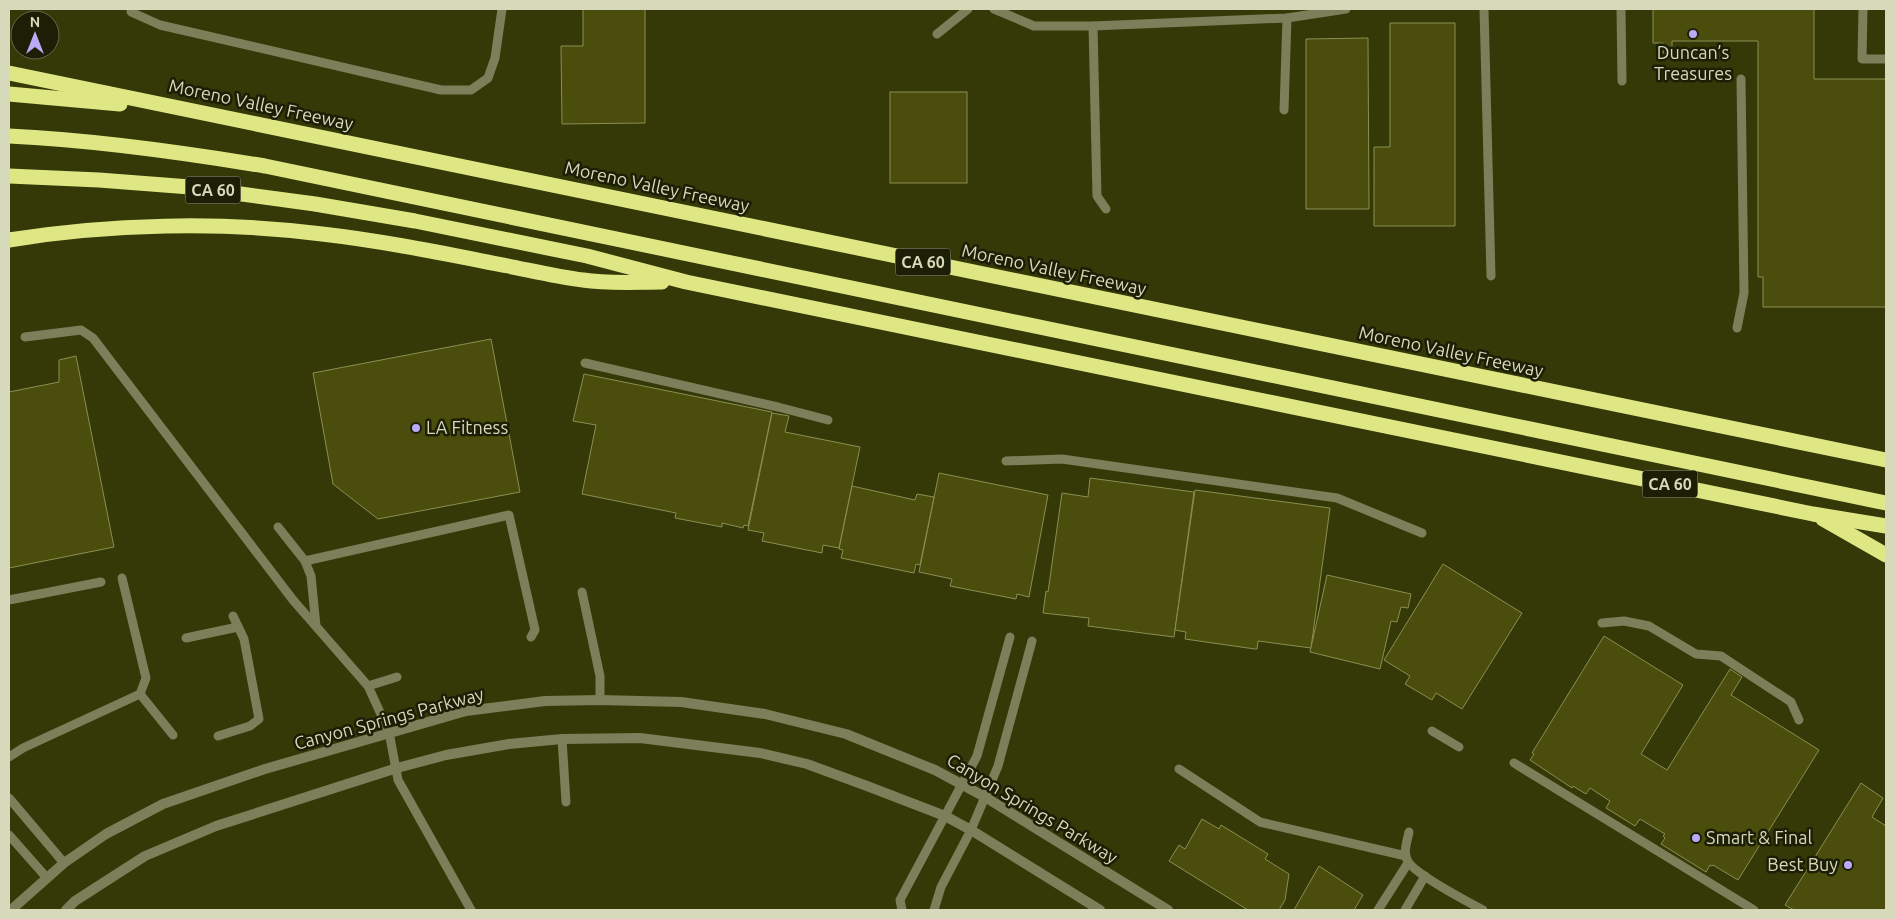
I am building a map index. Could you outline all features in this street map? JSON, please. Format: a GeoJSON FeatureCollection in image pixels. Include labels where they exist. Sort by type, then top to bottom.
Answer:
{"type":"FeatureCollection","features":[{"type":"Feature","properties":{"kind":"highway","name":"Moreno Valley Freeway"},"geometry":{"type":"LineString","coordinates":[[9,73],[1886,460]]}},
{"type":"Feature","properties":{"kind":"highway"},"geometry":{"type":"LineString","coordinates":[[9,94],[189,110]]}},
{"type":"Feature","properties":{"kind":"highway"},"geometry":{"type":"LineString","coordinates":[[9,136],[175,152],[265,166],[1886,503]]}},
{"type":"Feature","properties":{"kind":"highway","name":"CA 60"},"geometry":{"type":"LineString","coordinates":[[9,176],[190,187],[315,204],[415,221],[588,256],[686,282],[1814,514],[1886,526]]}},
{"type":"Feature","properties":{"kind":"highway"},"geometry":{"type":"LineString","coordinates":[[9,240],[118,228],[263,228],[321,233],[584,280],[686,282]]}},
{"type":"Feature","properties":{"kind":"highway"},"geometry":{"type":"LineString","coordinates":[[1814,514],[1886,555]]}},
{"type":"Feature","properties":{"kind":"street","name":"Canyon Springs Parkway"},"geometry":{"type":"LineString","coordinates":[[10,910],[64,863],[106,834],[163,804],[265,769],[466,711],[545,701],[600,700],[681,702],[765,714],[846,734],[935,770],[985,797],[1168,910]]}},
{"type":"Feature","properties":{"kind":"street"},"geometry":{"type":"LineString","coordinates":[[66,910],[75,901],[145,856],[216,826],[397,768],[446,754],[509,744],[562,739],[640,738],[760,753],[807,764],[945,816],[972,830],[1100,910]]}},
{"type":"Feature","properties":{"kind":"lane"},"geometry":{"type":"LineString","coordinates":[[131,9],[131,12],[160,24],[441,90],[472,90],[488,78],[495,58],[502,9]]}},
{"type":"Feature","properties":{"kind":"lane"},"geometry":{"type":"LineString","coordinates":[[937,34],[968,9]]}},
{"type":"Feature","properties":{"kind":"lane"},"geometry":{"type":"LineString","coordinates":[[994,9],[1034,26],[1093,26],[1287,18],[1346,9]]}},
{"type":"Feature","properties":{"kind":"lane"},"geometry":{"type":"LineString","coordinates":[[1484,9],[1490,276]]}},
{"type":"Feature","properties":{"kind":"lane"},"geometry":{"type":"LineString","coordinates":[[1621,9],[1622,81]]}},
{"type":"Feature","properties":{"kind":"lane"},"geometry":{"type":"LineString","coordinates":[[1863,9],[1862,59],[1886,59]]}},
{"type":"Feature","properties":{"kind":"lane"},"geometry":{"type":"LineString","coordinates":[[1284,110],[1287,18]]}},
{"type":"Feature","properties":{"kind":"lane"},"geometry":{"type":"LineString","coordinates":[[1093,26],[1097,196],[1106,209]]}},
{"type":"Feature","properties":{"kind":"lane"},"geometry":{"type":"LineString","coordinates":[[1737,328],[1744,293],[1741,79]]}},
{"type":"Feature","properties":{"kind":"lane"},"geometry":{"type":"LineString","coordinates":[[25,337],[82,330],[93,338],[293,600],[368,686],[389,732],[398,780],[470,910]]}},
{"type":"Feature","properties":{"kind":"lane"},"geometry":{"type":"LineString","coordinates":[[585,364],[828,420]]}},
{"type":"Feature","properties":{"kind":"lane"},"geometry":{"type":"LineString","coordinates":[[1006,461],[1062,458],[1337,498],[1422,533]]}},
{"type":"Feature","properties":{"kind":"lane"},"geometry":{"type":"LineString","coordinates":[[305,561],[509,515],[535,630],[531,637]]}},
{"type":"Feature","properties":{"kind":"lane"},"geometry":{"type":"LineString","coordinates":[[278,527],[305,561],[311,576],[316,626]]}},
{"type":"Feature","properties":{"kind":"lane"},"geometry":{"type":"LineString","coordinates":[[9,758],[23,748],[140,694],[146,678],[122,578]]}},
{"type":"Feature","properties":{"kind":"lane"},"geometry":{"type":"LineString","coordinates":[[9,600],[101,582]]}},
{"type":"Feature","properties":{"kind":"lane"},"geometry":{"type":"LineString","coordinates":[[582,592],[600,676],[600,700]]}},
{"type":"Feature","properties":{"kind":"lane"},"geometry":{"type":"LineString","coordinates":[[218,736],[250,726],[259,719],[244,639],[233,616]]}},
{"type":"Feature","properties":{"kind":"lane"},"geometry":{"type":"LineString","coordinates":[[1602,623],[1624,621],[1650,626],[1696,654],[1721,656],[1790,702],[1799,720]]}},
{"type":"Feature","properties":{"kind":"lane"},"geometry":{"type":"LineString","coordinates":[[186,638],[238,627]]}},
{"type":"Feature","properties":{"kind":"lane"},"geometry":{"type":"LineString","coordinates":[[902,910],[900,900],[978,756],[1010,637]]}},
{"type":"Feature","properties":{"kind":"lane"},"geometry":{"type":"LineString","coordinates":[[934,910],[941,887],[972,830],[998,766],[1032,641]]}},
{"type":"Feature","properties":{"kind":"lane"},"geometry":{"type":"LineString","coordinates":[[368,686],[397,677]]}},
{"type":"Feature","properties":{"kind":"lane"},"geometry":{"type":"LineString","coordinates":[[140,694],[173,735]]}},
{"type":"Feature","properties":{"kind":"lane"},"geometry":{"type":"LineString","coordinates":[[1432,730],[1459,747]]}},
{"type":"Feature","properties":{"kind":"lane"},"geometry":{"type":"LineString","coordinates":[[562,739],[566,802]]}},
{"type":"Feature","properties":{"kind":"lane"},"geometry":{"type":"LineString","coordinates":[[1514,763],[1754,910]]}},
{"type":"Feature","properties":{"kind":"lane"},"geometry":{"type":"LineString","coordinates":[[1179,769],[1260,822],[1407,859],[1425,876],[1483,910]]}},
{"type":"Feature","properties":{"kind":"lane"},"geometry":{"type":"LineString","coordinates":[[9,798],[64,863]]}},
{"type":"Feature","properties":{"kind":"lane"},"geometry":{"type":"LineString","coordinates":[[1378,910],[1407,859],[1405,850],[1409,832]]}},
{"type":"Feature","properties":{"kind":"lane"},"geometry":{"type":"LineString","coordinates":[[9,835],[48,878]]}},
{"type":"Feature","properties":{"kind":"lane"},"geometry":{"type":"LineString","coordinates":[[1405,910],[1425,876]]}},
{"type":"Feature","properties":{"kind":"building"},"geometry":{"type":"Polygon","coordinates":[[[583,9],[645,9],[645,123],[562,124],[561,46],[583,46],[583,9]]]}},
{"type":"Feature","properties":{"kind":"building"},"geometry":{"type":"Polygon","coordinates":[[[1653,9],[1814,9],[1814,79],[1886,79],[1886,307],[1763,307],[1763,277],[1758,277],[1758,41],[1672,41],[1672,53],[1663,53],[1663,43],[1653,43],[1653,9]]]}},
{"type":"Feature","properties":{"kind":"building"},"geometry":{"type":"Polygon","coordinates":[[[1390,23],[1455,23],[1455,226],[1374,226],[1374,147],[1390,147],[1390,23]]]}},
{"type":"Feature","properties":{"kind":"building"},"geometry":{"type":"Polygon","coordinates":[[[1368,38],[1369,209],[1306,209],[1306,39],[1368,38]]]}},
{"type":"Feature","properties":{"kind":"building"},"geometry":{"type":"Polygon","coordinates":[[[890,92],[967,92],[967,183],[890,183],[890,92]]]}},
{"type":"Feature","properties":{"kind":"building","name":"LA Fitness"},"geometry":{"type":"Polygon","coordinates":[[[491,339],[520,492],[378,519],[333,484],[313,373],[491,339]]]}},
{"type":"Feature","properties":{"kind":"building"},"geometry":{"type":"Polygon","coordinates":[[[76,356],[114,547],[9,568],[9,392],[59,382],[59,360],[76,356]]]}},
{"type":"Feature","properties":{"kind":"building"},"geometry":{"type":"Polygon","coordinates":[[[584,374],[772,412],[748,526],[744,525],[743,528],[722,523],[722,527],[675,518],[676,513],[582,494],[596,425],[573,421],[584,374]]]}},
{"type":"Feature","properties":{"kind":"building"},"geometry":{"type":"Polygon","coordinates":[[[772,413],[789,416],[785,432],[860,447],[839,548],[823,545],[822,553],[762,541],[764,533],[748,530],[772,413]]]}},
{"type":"Feature","properties":{"kind":"building"},"geometry":{"type":"Polygon","coordinates":[[[939,473],[1048,495],[1029,597],[1017,594],[1016,599],[950,586],[952,579],[919,572],[939,473]]]}},
{"type":"Feature","properties":{"kind":"building"},"geometry":{"type":"Polygon","coordinates":[[[1090,478],[1194,492],[1174,637],[1088,626],[1089,618],[1043,613],[1046,591],[1048,592],[1062,493],[1088,497],[1090,478]]]}},
{"type":"Feature","properties":{"kind":"building"},"geometry":{"type":"Polygon","coordinates":[[[852,486],[915,500],[917,494],[934,497],[920,565],[916,564],[914,573],[841,558],[843,550],[839,549],[852,486]]]}},
{"type":"Feature","properties":{"kind":"building"},"geometry":{"type":"Polygon","coordinates":[[[1195,490],[1330,508],[1311,648],[1258,641],[1257,649],[1255,649],[1185,639],[1186,632],[1175,630],[1195,490]]]}},
{"type":"Feature","properties":{"kind":"building"},"geometry":{"type":"Polygon","coordinates":[[[1443,564],[1522,613],[1462,709],[1436,693],[1432,700],[1405,684],[1410,676],[1384,660],[1443,564]]]}},
{"type":"Feature","properties":{"kind":"building"},"geometry":{"type":"Polygon","coordinates":[[[1327,575],[1411,594],[1408,608],[1401,607],[1397,622],[1391,621],[1380,669],[1310,652],[1327,575]]]}},
{"type":"Feature","properties":{"kind":"building"},"geometry":{"type":"Polygon","coordinates":[[[1604,636],[1683,685],[1641,754],[1667,770],[1730,669],[1742,677],[1731,695],[1819,750],[1738,880],[1713,865],[1710,865],[1706,872],[1661,844],[1665,834],[1640,819],[1635,826],[1606,808],[1610,801],[1590,788],[1586,794],[1573,786],[1572,788],[1530,760],[1534,754],[1532,753],[1604,636]]]}},
{"type":"Feature","properties":{"kind":"building","name":"Best Buy"},"geometry":{"type":"Polygon","coordinates":[[[1861,783],[1883,798],[1872,817],[1886,826],[1886,910],[1794,910],[1785,905],[1861,783]]]}},
{"type":"Feature","properties":{"kind":"building"},"geometry":{"type":"Polygon","coordinates":[[[1202,819],[1219,829],[1221,825],[1268,854],[1265,859],[1289,874],[1285,900],[1279,910],[1248,910],[1169,861],[1179,845],[1185,849],[1202,819]]]}},
{"type":"Feature","properties":{"kind":"building"},"geometry":{"type":"Polygon","coordinates":[[[1319,866],[1363,895],[1354,910],[1294,910],[1319,866]]]}},
{"type":"Feature","properties":{"kind":"place","name":"Duncan’s Treasures"},"geometry":{"type":"Point","coordinates":[1693,34]}},
{"type":"Feature","properties":{"kind":"place","name":"LA Fitness"},"geometry":{"type":"Point","coordinates":[416,428]}},
{"type":"Feature","properties":{"kind":"place","name":"Smart & Final"},"geometry":{"type":"Point","coordinates":[1696,838]}},
{"type":"Feature","properties":{"kind":"place","name":"Best Buy"},"geometry":{"type":"Point","coordinates":[1848,865]}}]}
